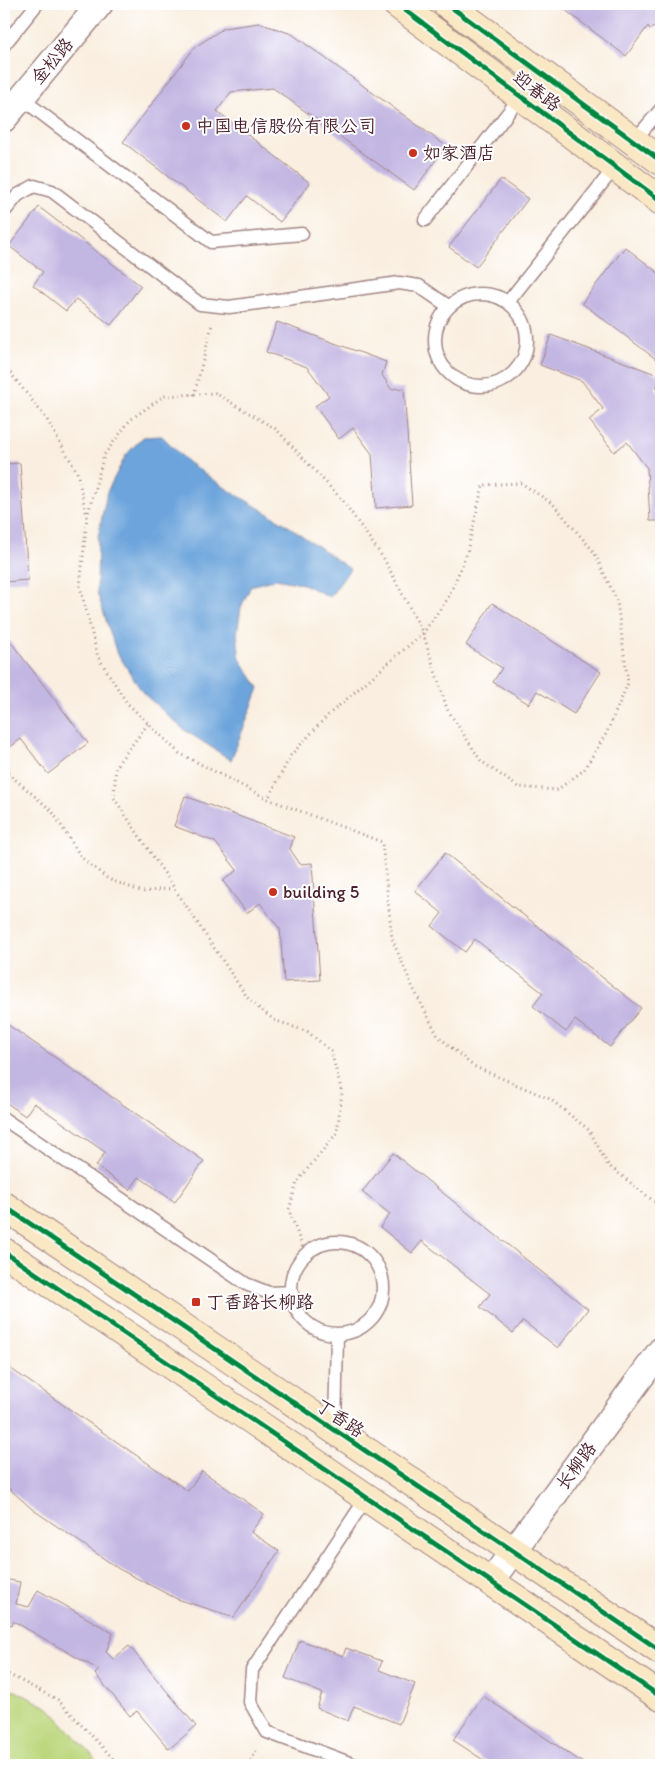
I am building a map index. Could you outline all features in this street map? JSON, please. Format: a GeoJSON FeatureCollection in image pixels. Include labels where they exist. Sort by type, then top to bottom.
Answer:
{"type":"FeatureCollection","features":[{"type":"Feature","properties":{"kind":"street","name":"金松路"},"geometry":{"type":"LineString","coordinates":[[4,119],[100,4]]}},
{"type":"Feature","properties":{"kind":"street","name":"迎春路"},"geometry":{"type":"LineString","coordinates":[[397,4],[661,201]]}},
{"type":"Feature","properties":{"kind":"street","name":"迎春路"},"geometry":{"type":"LineString","coordinates":[[447,4],[661,161]]}},
{"type":"Feature","properties":{"kind":"street","name":"丁香路"},"geometry":{"type":"LineString","coordinates":[[4,1206],[661,1652]]}},
{"type":"Feature","properties":{"kind":"street"},"geometry":{"type":"LineString","coordinates":[[4,1252],[661,1697]]}},
{"type":"Feature","properties":{"kind":"street","name":"长柳路"},"geometry":{"type":"LineString","coordinates":[[491,1581],[661,1350]]}},
{"type":"Feature","properties":{"kind":"lane"},"geometry":{"type":"LineString","coordinates":[[4,46],[37,4]]}},
{"type":"Feature","properties":{"kind":"lane"},"geometry":{"type":"LineString","coordinates":[[425,220],[521,96]]}},
{"type":"Feature","properties":{"kind":"lane"},"geometry":{"type":"LineString","coordinates":[[21,98],[211,242],[302,234]]}},
{"type":"Feature","properties":{"kind":"lane"},"geometry":{"type":"LineString","coordinates":[[634,141],[661,109]]}},
{"type":"Feature","properties":{"kind":"lane"},"geometry":{"type":"LineString","coordinates":[[508,302],[615,166]]}},
{"type":"Feature","properties":{"kind":"lane"},"geometry":{"type":"LineString","coordinates":[[4,212],[18,196],[34,186],[52,191],[200,304],[229,308],[399,283],[419,286],[448,306]]}},
{"type":"Feature","properties":{"kind":"lane"},"geometry":{"type":"LineString","coordinates":[[477,293],[494,295],[508,302],[518,313],[525,326],[527,340],[525,355],[518,368],[508,378],[495,384],[480,387],[466,384],[453,378],[442,366],[435,351],[434,335],[439,319],[448,306],[462,297],[477,293]]}},
{"type":"Feature","properties":{"kind":"lane"},"geometry":{"type":"LineString","coordinates":[[4,1119],[246,1284],[269,1293],[292,1292]]}},
{"type":"Feature","properties":{"kind":"lane"},"geometry":{"type":"LineString","coordinates":[[334,1241],[350,1243],[364,1250],[375,1260],[384,1288],[382,1303],[375,1316],[364,1326],[351,1332],[337,1335],[322,1332],[310,1325],[298,1314],[292,1299],[291,1282],[295,1267],[305,1254],[318,1245],[334,1241]]}},
{"type":"Feature","properties":{"kind":"lane"},"geometry":{"type":"LineString","coordinates":[[335,1431],[337,1335]]}},
{"type":"Feature","properties":{"kind":"lane"},"geometry":{"type":"LineString","coordinates":[[355,1765],[267,1732],[250,1702],[252,1670],[367,1498]]}},
{"type":"Feature","properties":{"kind":"path"},"geometry":{"type":"LineString","coordinates":[[194,395],[218,306]]}},
{"type":"Feature","properties":{"kind":"path"},"geometry":{"type":"LineString","coordinates":[[4,365],[46,418],[76,472],[87,517]]}},
{"type":"Feature","properties":{"kind":"path"},"geometry":{"type":"LineString","coordinates":[[268,799],[291,755],[321,722],[423,633],[448,598],[466,556],[483,485],[521,484],[553,504],[594,552],[617,601],[628,683],[607,732],[584,770],[557,790],[518,787],[481,761],[447,709],[423,633],[384,559],[342,501],[276,429],[215,394],[164,396],[130,420],[104,455],[87,517],[80,587],[98,656],[128,703],[179,754],[268,799],[382,842],[392,939],[413,988],[438,1036],[473,1066],[550,1099],[589,1130],[608,1165],[661,1207]]}},
{"type":"Feature","properties":{"kind":"path"},"geometry":{"type":"LineString","coordinates":[[148,724],[116,766],[114,798],[249,1000],[274,1020],[308,1032],[331,1051],[342,1092],[337,1133],[297,1182],[289,1210],[305,1254]]}},
{"type":"Feature","properties":{"kind":"path"},"geometry":{"type":"LineString","coordinates":[[4,770],[52,811],[81,857],[108,879],[142,892],[174,888]]}},
{"type":"Feature","properties":{"kind":"path"},"geometry":{"type":"LineString","coordinates":[[4,1672],[58,1700],[119,1765]]}},
{"type":"Feature","properties":{"kind":"green space"},"geometry":{"type":"Polygon","coordinates":[[[4,1685],[49,1708],[101,1765],[4,1765],[4,1685]]]}},
{"type":"Feature","properties":{"kind":"water"},"geometry":{"type":"Polygon","coordinates":[[[162,436],[189,463],[227,489],[284,523],[350,569],[330,597],[303,584],[275,579],[251,586],[241,607],[237,635],[240,659],[259,688],[231,760],[183,729],[143,693],[116,651],[97,592],[98,537],[107,492],[126,455],[143,437],[162,436]]]}},
{"type":"Feature","properties":{"kind":"building"},"geometry":{"type":"Polygon","coordinates":[[[557,4],[661,4],[661,24],[650,29],[648,26],[626,56],[557,4]]]}},
{"type":"Feature","properties":{"kind":"building","name":"中国电信股份有限公司"},"geometry":{"type":"Polygon","coordinates":[[[259,23],[292,34],[446,146],[414,190],[273,88],[231,92],[217,111],[310,183],[280,222],[247,196],[227,222],[123,142],[195,47],[224,28],[259,23]]]}},
{"type":"Feature","properties":{"kind":"building"},"geometry":{"type":"Polygon","coordinates":[[[501,179],[528,199],[476,267],[449,247],[501,179]]]}},
{"type":"Feature","properties":{"kind":"building"},"geometry":{"type":"Polygon","coordinates":[[[39,207],[141,286],[111,325],[76,299],[66,311],[33,285],[43,272],[9,246],[39,207]]]}},
{"type":"Feature","properties":{"kind":"building"},"geometry":{"type":"Polygon","coordinates":[[[625,247],[661,275],[661,363],[582,303],[625,247]]]}},
{"type":"Feature","properties":{"kind":"building"},"geometry":{"type":"Polygon","coordinates":[[[277,322],[386,362],[382,375],[391,389],[404,388],[412,505],[376,508],[372,454],[353,428],[339,439],[315,406],[329,396],[307,367],[266,352],[277,322]]]}},
{"type":"Feature","properties":{"kind":"building"},"geometry":{"type":"Polygon","coordinates":[[[551,335],[661,376],[656,388],[661,397],[661,521],[650,521],[647,468],[627,442],[614,452],[589,420],[603,409],[582,381],[540,365],[551,335]]]}},
{"type":"Feature","properties":{"kind":"building"},"geometry":{"type":"Polygon","coordinates":[[[4,460],[6,464],[20,463],[28,580],[4,582],[4,460]]]}},
{"type":"Feature","properties":{"kind":"building"},"geometry":{"type":"Polygon","coordinates":[[[492,603],[601,672],[574,714],[537,691],[529,704],[493,682],[502,668],[466,645],[492,603]]]}},
{"type":"Feature","properties":{"kind":"building"},"geometry":{"type":"Polygon","coordinates":[[[10,641],[88,743],[48,774],[21,739],[9,748],[4,742],[4,645],[10,641]]]}},
{"type":"Feature","properties":{"kind":"building","name":"building 5"},"geometry":{"type":"Polygon","coordinates":[[[185,796],[294,837],[290,849],[300,864],[312,863],[320,980],[284,982],[280,929],[260,903],[247,913],[223,881],[237,870],[215,842],[174,826],[185,796]]]}},
{"type":"Feature","properties":{"kind":"building"},"geometry":{"type":"Polygon","coordinates":[[[445,853],[641,1008],[610,1047],[575,1020],[566,1032],[533,1006],[543,993],[475,939],[465,952],[432,926],[442,913],[415,891],[445,853]]]}},
{"type":"Feature","properties":{"kind":"building"},"geometry":{"type":"Polygon","coordinates":[[[4,1022],[204,1161],[175,1202],[139,1177],[130,1190],[96,1166],[105,1152],[34,1103],[25,1116],[4,1101],[4,1022]]]}},
{"type":"Feature","properties":{"kind":"building"},"geometry":{"type":"Polygon","coordinates":[[[393,1153],[588,1309],[558,1348],[523,1321],[513,1333],[480,1307],[490,1294],[422,1241],[412,1253],[380,1227],[390,1214],[362,1192],[393,1153]]]}},
{"type":"Feature","properties":{"kind":"building"},"geometry":{"type":"Polygon","coordinates":[[[4,1364],[188,1491],[202,1471],[264,1514],[251,1532],[279,1551],[234,1617],[177,1599],[119,1569],[32,1509],[4,1484],[4,1364]]]}},
{"type":"Feature","properties":{"kind":"building"},"geometry":{"type":"Polygon","coordinates":[[[4,1579],[20,1582],[16,1604],[29,1607],[38,1590],[113,1633],[106,1652],[113,1659],[129,1646],[196,1726],[169,1749],[137,1711],[130,1716],[95,1674],[99,1670],[13,1621],[12,1625],[4,1623],[4,1579]]]}},
{"type":"Feature","properties":{"kind":"building"},"geometry":{"type":"Polygon","coordinates":[[[300,1640],[343,1656],[346,1648],[382,1661],[379,1670],[415,1684],[399,1724],[354,1706],[348,1721],[317,1708],[322,1693],[285,1678],[300,1640]]]}},
{"type":"Feature","properties":{"kind":"building"},"geometry":{"type":"Polygon","coordinates":[[[483,1696],[586,1765],[491,1765],[453,1740],[483,1696]]]}},
{"type":"Feature","properties":{"kind":"cycle path"},"geometry":{"type":"LineString","coordinates":[[397,4],[661,201]]}},
{"type":"Feature","properties":{"kind":"cycle path"},"geometry":{"type":"LineString","coordinates":[[447,4],[661,161]]}},
{"type":"Feature","properties":{"kind":"cycle path"},"geometry":{"type":"LineString","coordinates":[[4,1206],[661,1651]]}},
{"type":"Feature","properties":{"kind":"cycle path"},"geometry":{"type":"LineString","coordinates":[[4,1252],[661,1697]]}},
{"type":"Feature","properties":{"kind":"place","name":"中国电信股份有限公司"},"geometry":{"type":"Point","coordinates":[186,126]}},
{"type":"Feature","properties":{"kind":"place","name":"如家酒店"},"geometry":{"type":"Point","coordinates":[413,153]}},
{"type":"Feature","properties":{"kind":"place","name":"building 5"},"geometry":{"type":"Point","coordinates":[273,892]}},
{"type":"Feature","properties":{"kind":"place","name":"丁香路长柳路"},"geometry":{"type":"Point","coordinates":[196,1302]}}]}
